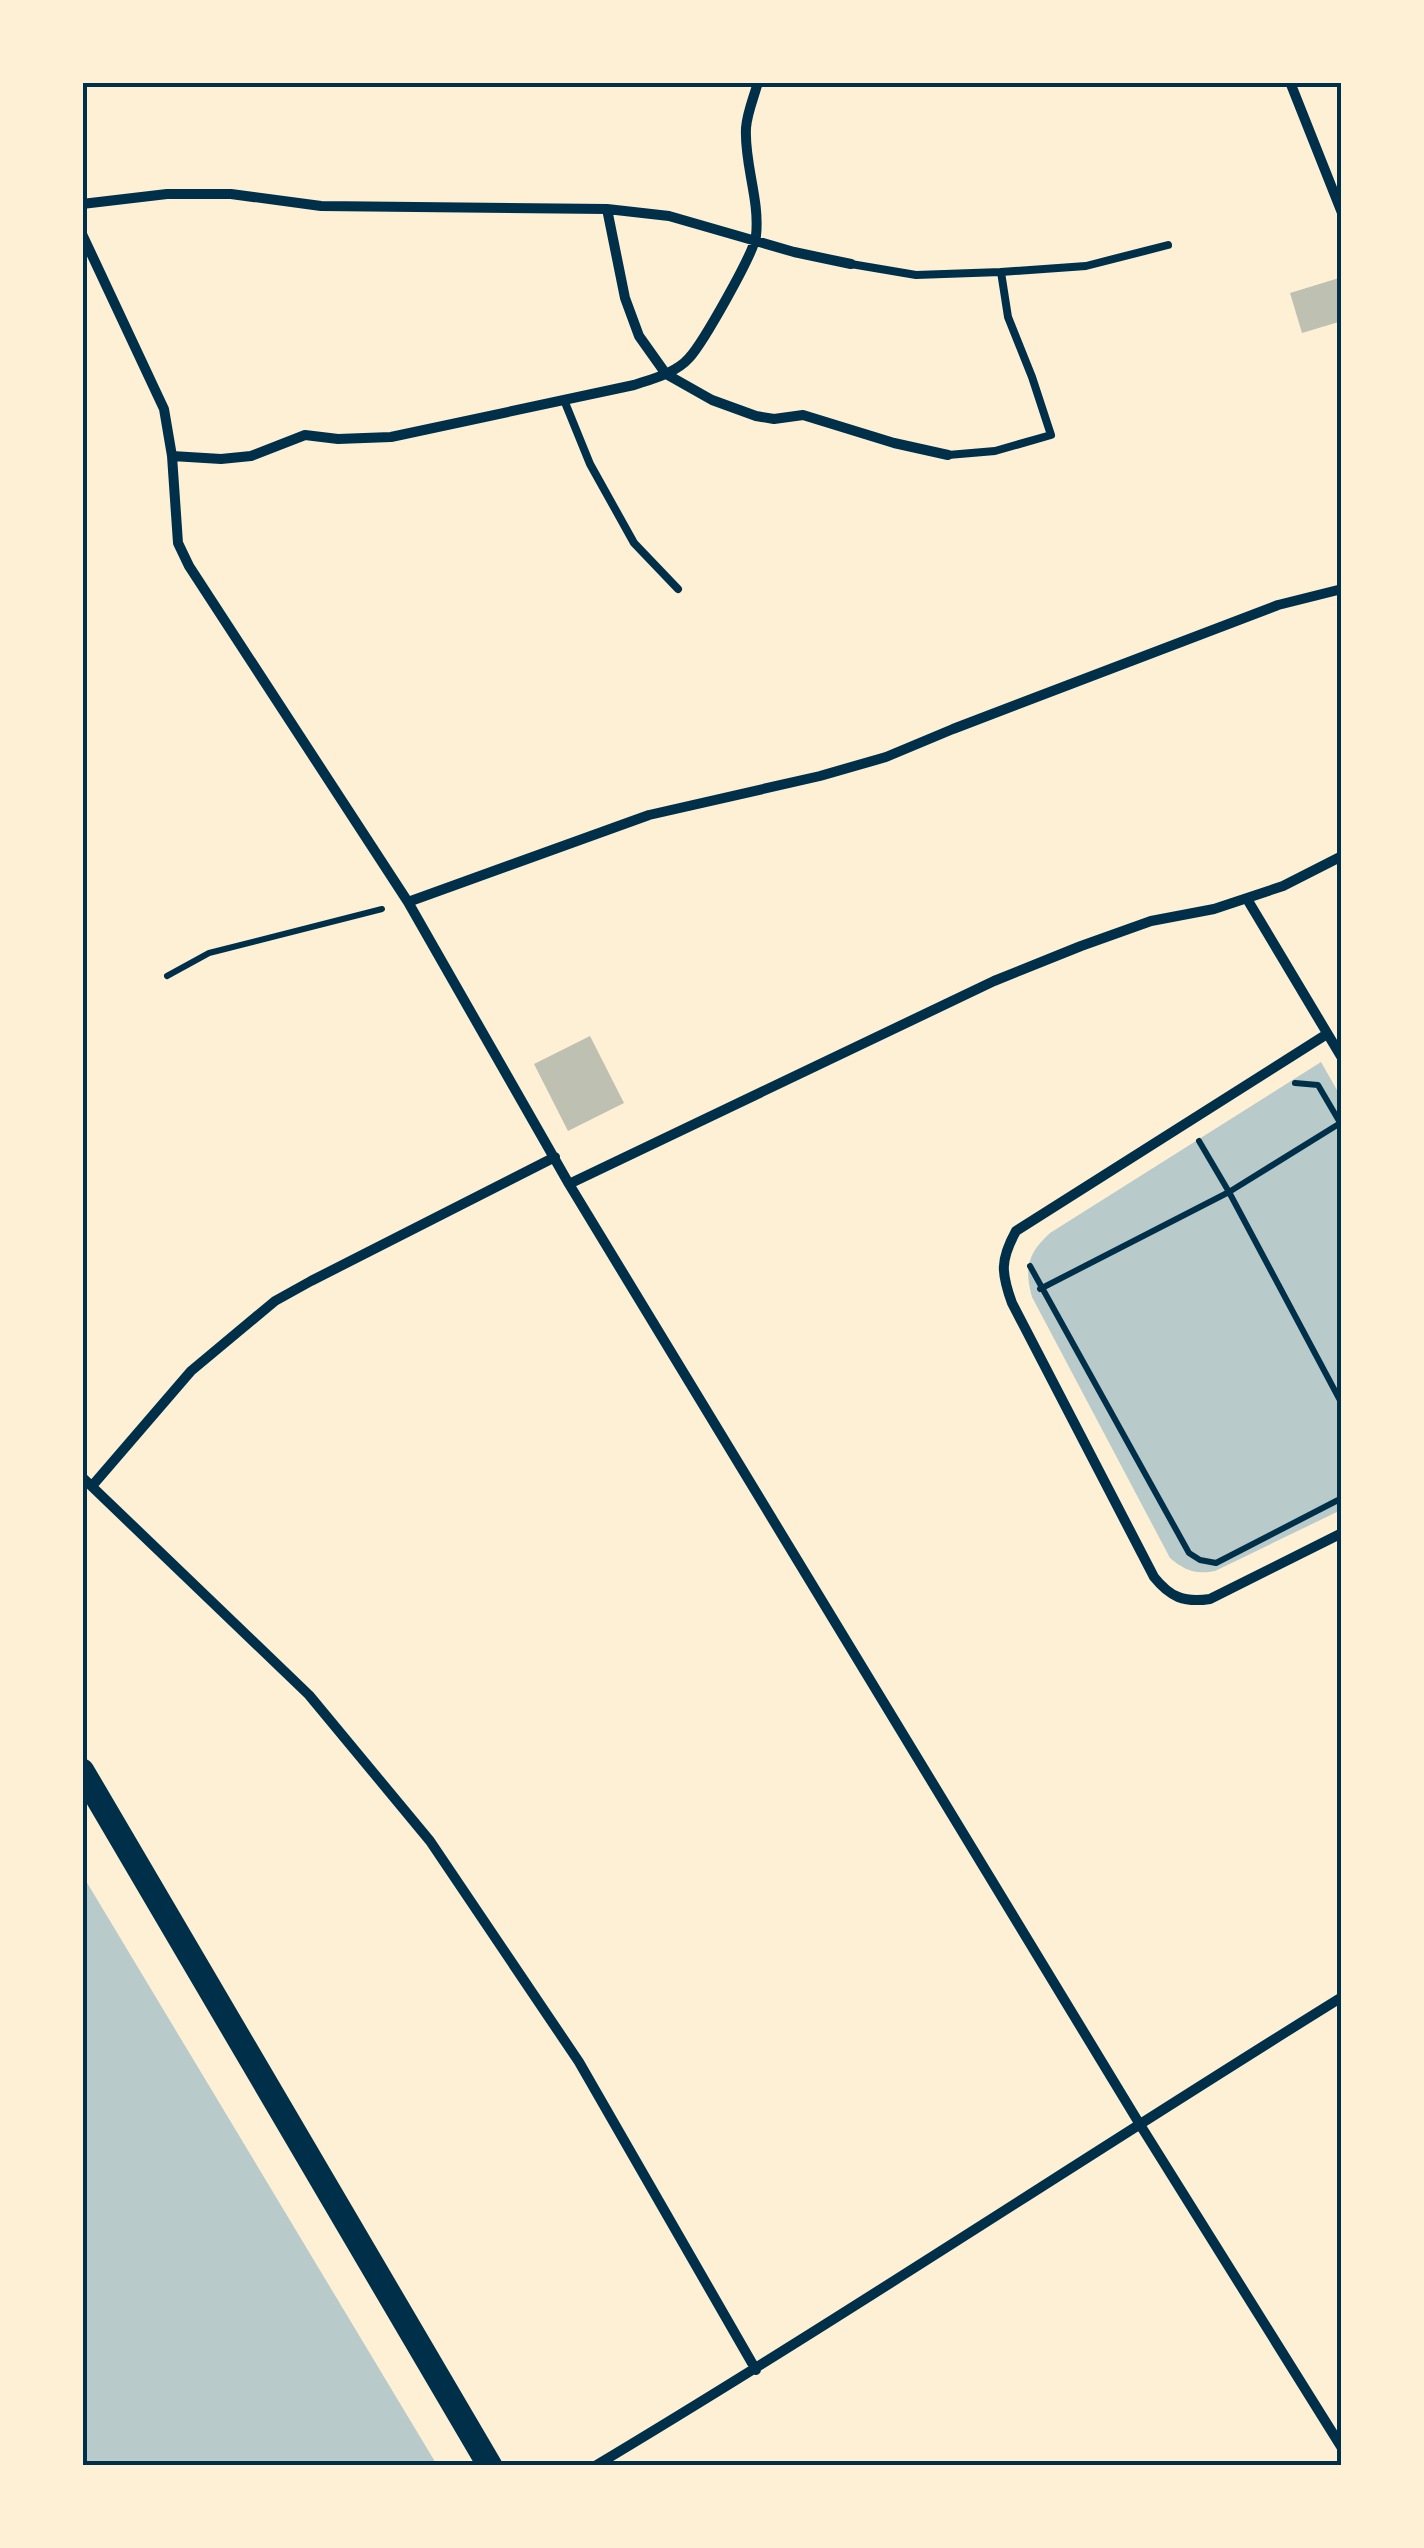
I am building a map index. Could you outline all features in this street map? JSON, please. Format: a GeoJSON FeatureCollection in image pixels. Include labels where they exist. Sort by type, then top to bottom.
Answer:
{"type":"FeatureCollection","features":[{"type":"Feature","properties":{"kind":"main road"},"geometry":{"type":"LineString","coordinates":[[82,1771],[490,2466]]}},
{"type":"Feature","properties":{"kind":"street"},"geometry":{"type":"LineString","coordinates":[[172,456],[251,456],[306,435],[338,439],[391,437],[634,385],[666,374],[688,360],[711,326],[756,240],[756,198],[746,125],[758,82]]}},
{"type":"Feature","properties":{"kind":"street"},"geometry":{"type":"LineString","coordinates":[[1290,82],[1342,212]]}},
{"type":"Feature","properties":{"kind":"street"},"geometry":{"type":"LineString","coordinates":[[82,204],[167,194],[231,194],[321,206],[607,209],[669,216],[851,264]]}},
{"type":"Feature","properties":{"kind":"street"},"geometry":{"type":"LineString","coordinates":[[607,209],[625,298],[639,336],[666,374],[712,400],[756,416],[803,415],[948,455]]}},
{"type":"Feature","properties":{"kind":"street"},"geometry":{"type":"LineString","coordinates":[[82,234],[164,409],[172,456],[178,543],[189,566],[408,902],[569,1184],[1139,2123],[1342,2448]]}},
{"type":"Feature","properties":{"kind":"street"},"geometry":{"type":"LineString","coordinates":[[408,902],[649,816],[886,757],[1278,606],[1342,589]]}},
{"type":"Feature","properties":{"kind":"street"},"geometry":{"type":"LineString","coordinates":[[569,1184],[994,981],[1152,921],[1247,899],[1283,886],[1342,856]]}},
{"type":"Feature","properties":{"kind":"street"},"geometry":{"type":"LineString","coordinates":[[1247,899],[1342,1058]]}},
{"type":"Feature","properties":{"kind":"street"},"geometry":{"type":"LineString","coordinates":[[1327,1034],[1016,1231],[1004,1251],[1002,1273],[1012,1304],[1164,1590],[1178,1599],[1210,1599],[1342,1533]]}},
{"type":"Feature","properties":{"kind":"street"},"geometry":{"type":"LineString","coordinates":[[92,1486],[191,1371],[275,1302],[310,1280],[555,1157]]}},
{"type":"Feature","properties":{"kind":"street"},"geometry":{"type":"LineString","coordinates":[[82,1476],[309,1695],[430,1841],[580,2062],[756,2370]]}},
{"type":"Feature","properties":{"kind":"street"},"geometry":{"type":"LineString","coordinates":[[595,2466],[756,2370],[1342,1997]]}},
{"type":"Feature","properties":{"kind":"lane"},"geometry":{"type":"LineString","coordinates":[[851,264],[916,274],[1002,272],[1086,266],[1168,245]]}},
{"type":"Feature","properties":{"kind":"lane"},"geometry":{"type":"LineString","coordinates":[[948,455],[995,450],[1051,435],[1008,317],[1002,272]]}},
{"type":"Feature","properties":{"kind":"lane"},"geometry":{"type":"LineString","coordinates":[[564,400],[590,464],[634,543],[678,588]]}},
{"type":"Feature","properties":{"kind":"path"},"geometry":{"type":"LineString","coordinates":[[167,976],[209,953],[408,902]]}},
{"type":"Feature","properties":{"kind":"path"},"geometry":{"type":"LineString","coordinates":[[1188,1122],[1342,1404]]}},
{"type":"Feature","properties":{"kind":"path"},"geometry":{"type":"LineString","coordinates":[[1012,1304],[1229,1192],[1342,1122]]}},
{"type":"Feature","properties":{"kind":"path"},"geometry":{"type":"LineString","coordinates":[[1022,1252],[1189,1553],[1200,1560],[1216,1562],[1342,1498]]}},
{"type":"Feature","properties":{"kind":"shaded area"},"geometry":{"type":"Polygon","coordinates":[[[1321,1062],[1341,1097],[1341,1510],[1215,1571],[1191,1570],[1170,1558],[1032,1297],[1030,1262],[1050,1233],[1321,1062]]]}},
{"type":"Feature","properties":{"kind":"shaded area"},"geometry":{"type":"Polygon","coordinates":[[[83,1876],[437,2465],[83,2465],[83,1876]]]}},
{"type":"Feature","properties":{"kind":"building"},"geometry":{"type":"Polygon","coordinates":[[[1339,278],[1342,321],[1302,333],[1290,293],[1339,278]]]}},
{"type":"Feature","properties":{"kind":"building"},"geometry":{"type":"Polygon","coordinates":[[[590,1036],[624,1103],[568,1131],[534,1064],[590,1036]]]}}]}
